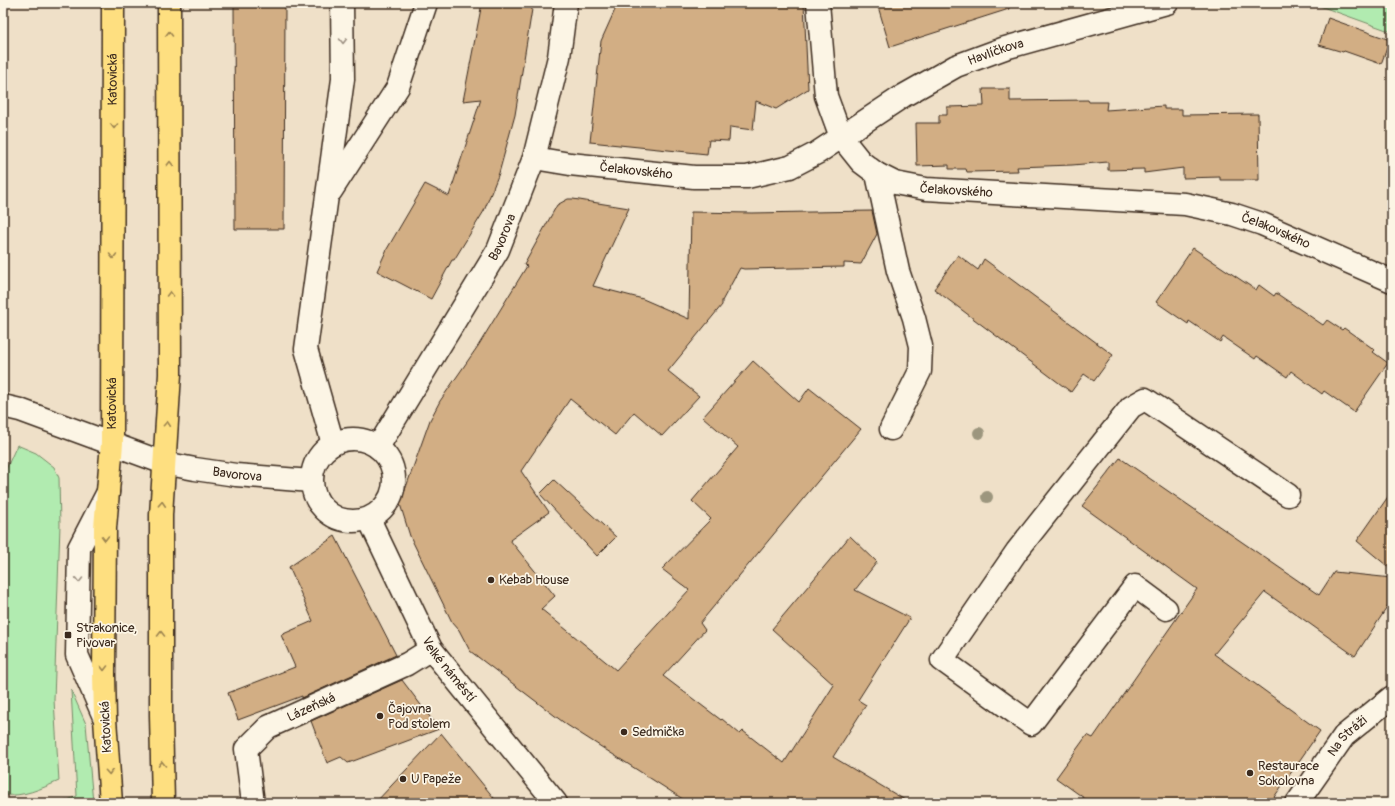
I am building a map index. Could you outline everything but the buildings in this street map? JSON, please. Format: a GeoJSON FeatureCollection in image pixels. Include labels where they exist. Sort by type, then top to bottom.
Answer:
{"type":"FeatureCollection","features":[{"type":"Feature","properties":{"kind":"main road","name":"Katovická"},"geometry":{"type":"LineString","coordinates":[[112,803],[105,719],[105,528],[112,443],[114,3]]}},
{"type":"Feature","properties":{"kind":"main road"},"geometry":{"type":"LineString","coordinates":[[163,803],[161,715],[161,538],[170,374],[169,3]]}},
{"type":"Feature","properties":{"kind":"street"},"geometry":{"type":"LineString","coordinates":[[333,444],[306,349],[343,79],[342,3]]}},
{"type":"Feature","properties":{"kind":"street"},"geometry":{"type":"LineString","coordinates":[[328,195],[398,88],[426,3]]}},
{"type":"Feature","properties":{"kind":"street","name":"Bavorova"},"geometry":{"type":"LineString","coordinates":[[378,447],[498,250],[534,158],[559,57],[566,3]]}},
{"type":"Feature","properties":{"kind":"street"},"geometry":{"type":"LineString","coordinates":[[818,3],[826,96],[842,137]]}},
{"type":"Feature","properties":{"kind":"street","name":"Havlíčkova"},"geometry":{"type":"LineString","coordinates":[[842,137],[903,96],[956,66],[1005,48],[1167,3]]}},
{"type":"Feature","properties":{"kind":"street","name":"Čelakovského"},"geometry":{"type":"LineString","coordinates":[[534,158],[570,164],[694,177],[747,177],[790,167],[842,137],[861,162],[877,174],[895,183],[926,188],[1186,204],[1224,212],[1262,224],[1392,280]]}},
{"type":"Feature","properties":{"kind":"street"},"geometry":{"type":"LineString","coordinates":[[877,174],[898,271],[914,318],[921,346],[920,372],[890,429]]}},
{"type":"Feature","properties":{"kind":"street"},"geometry":{"type":"LineString","coordinates":[[1166,609],[1135,586],[1031,724],[942,660],[1017,551],[1131,407],[1145,399],[1288,495]]}},
{"type":"Feature","properties":{"kind":"street","name":"Bavorova"},"geometry":{"type":"LineString","coordinates":[[3,406],[20,410],[164,463],[236,475],[311,481]]}},
{"type":"Feature","properties":{"kind":"street"},"geometry":{"type":"LineString","coordinates":[[356,439],[367,441],[378,447],[389,460],[394,477],[392,494],[383,509],[369,519],[356,522],[342,521],[330,515],[320,506],[314,494],[311,481],[312,470],[324,450],[333,444],[344,440],[356,439]]}},
{"type":"Feature","properties":{"kind":"street","name":"Velké náměstí"},"geometry":{"type":"LineString","coordinates":[[369,519],[431,649],[556,803]]}},
{"type":"Feature","properties":{"kind":"street","name":"Lázeňská"},"geometry":{"type":"LineString","coordinates":[[253,803],[246,749],[268,727],[407,664],[431,649]]}},
{"type":"Feature","properties":{"kind":"street","name":"Na Stráži"},"geometry":{"type":"LineString","coordinates":[[1297,803],[1344,736],[1392,697]]}},
{"type":"Feature","properties":{"kind":"green space"},"geometry":{"type":"Polygon","coordinates":[[[1316,3],[1392,3],[1392,32],[1317,5],[1316,3]]]}},
{"type":"Feature","properties":{"kind":"green space"},"geometry":{"type":"Polygon","coordinates":[[[17,445],[36,453],[54,467],[59,478],[60,525],[54,700],[59,781],[25,794],[3,795],[3,476],[17,445]]]}},
{"type":"Feature","properties":{"kind":"green space"},"geometry":{"type":"Polygon","coordinates":[[[71,690],[86,724],[93,803],[61,803],[77,796],[71,690]]]}},
{"type":"Feature","properties":{"kind":"place","name":"Kebab House"},"geometry":{"type":"Point","coordinates":[491,580]}},
{"type":"Feature","properties":{"kind":"place","name":"Strakonice, Pivovar"},"geometry":{"type":"Point","coordinates":[68,635]}},
{"type":"Feature","properties":{"kind":"place","name":"Čajovna Pod stolem"},"geometry":{"type":"Point","coordinates":[380,716]}},
{"type":"Feature","properties":{"kind":"place","name":"Sedmička"},"geometry":{"type":"Point","coordinates":[624,732]}},
{"type":"Feature","properties":{"kind":"place","name":"Restaurace Sokolovna"},"geometry":{"type":"Point","coordinates":[1250,773]}},
{"type":"Feature","properties":{"kind":"place","name":"U Papeže"},"geometry":{"type":"Point","coordinates":[403,779]}}]}
